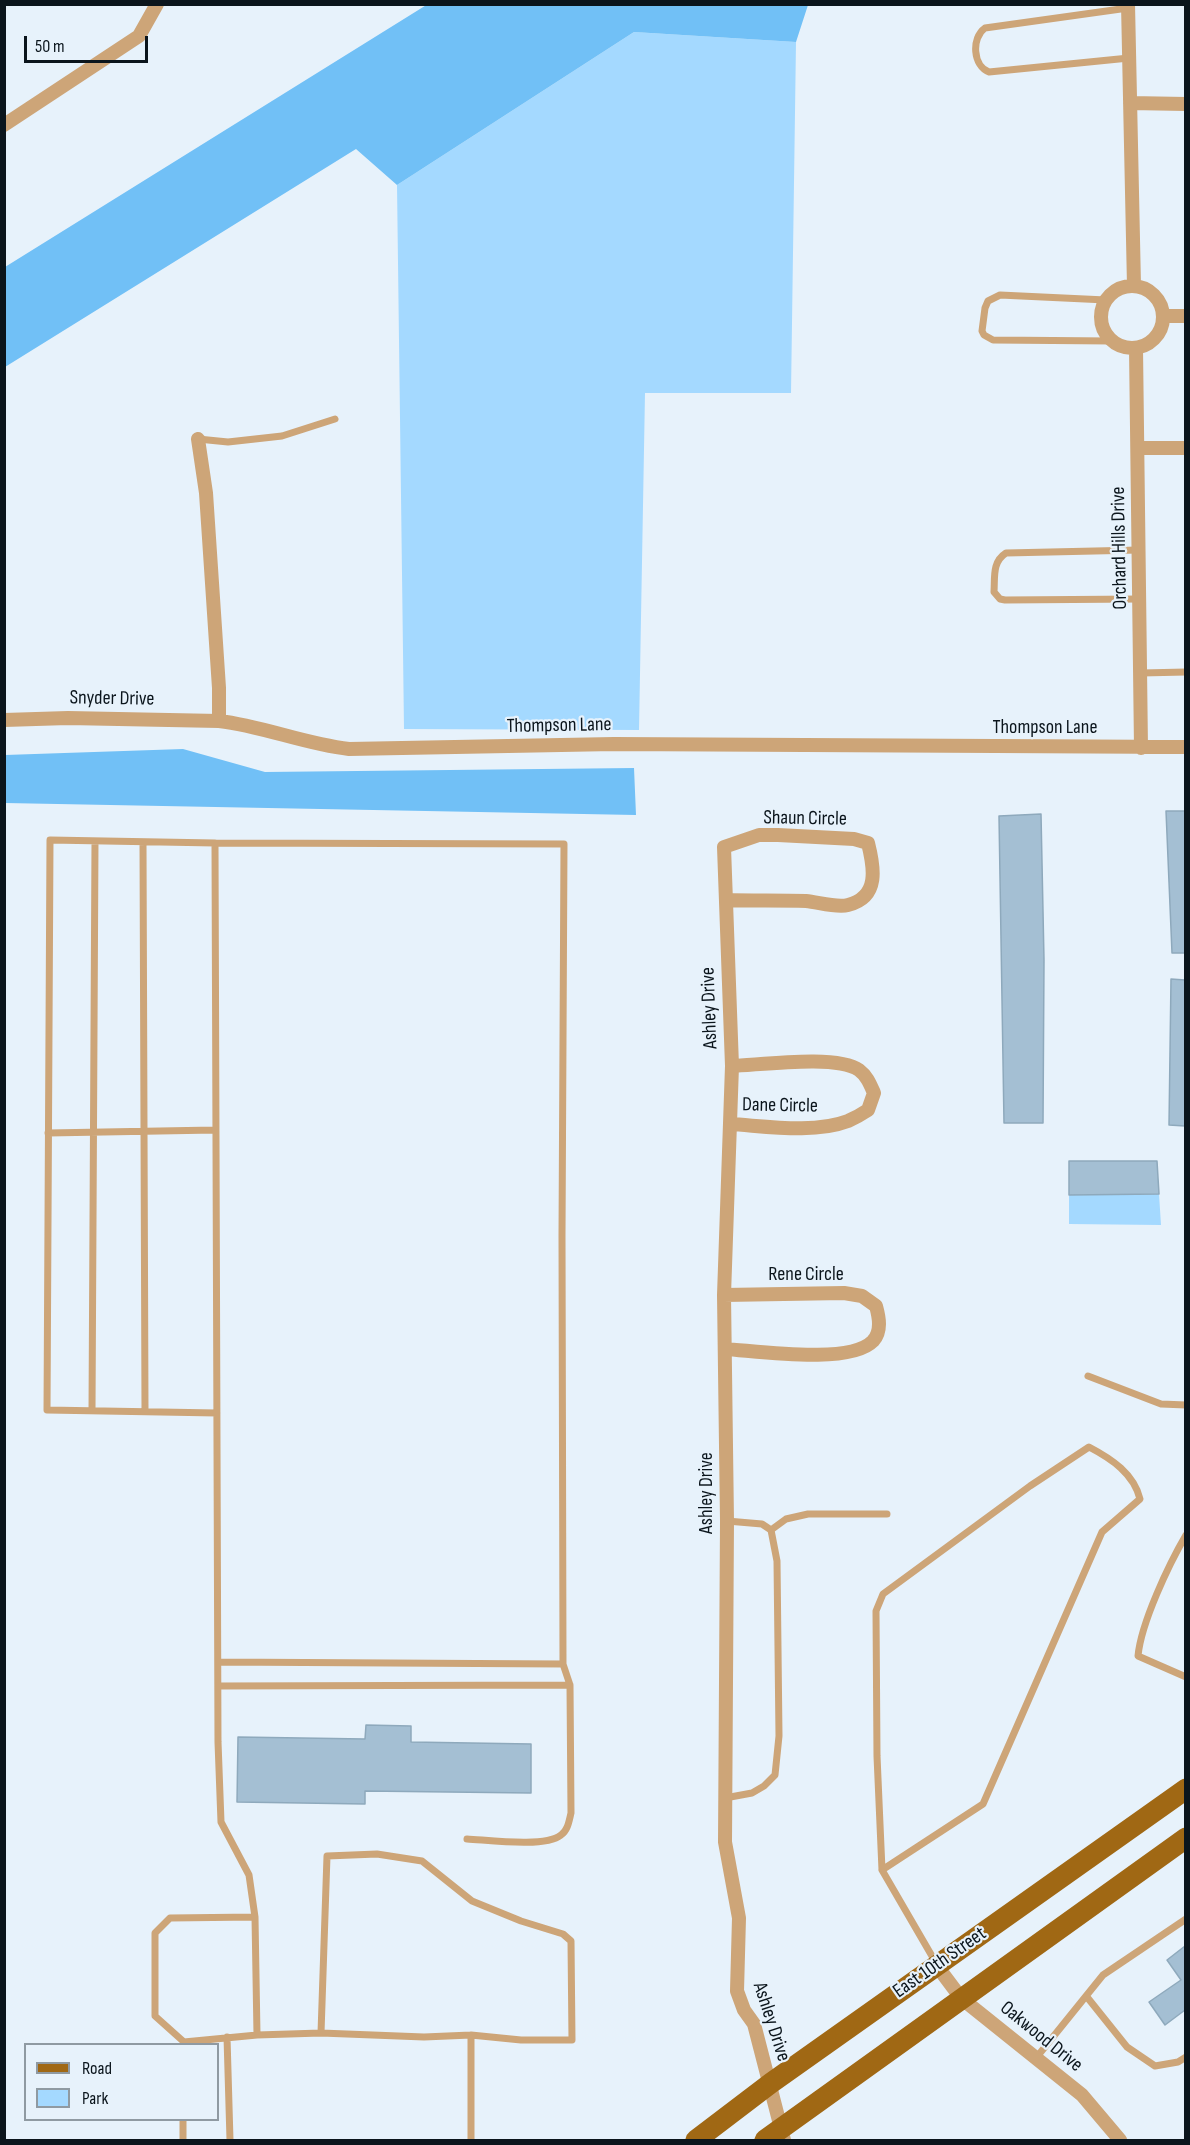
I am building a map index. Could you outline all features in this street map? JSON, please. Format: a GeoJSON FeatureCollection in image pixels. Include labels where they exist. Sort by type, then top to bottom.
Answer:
{"type":"FeatureCollection","features":[{"type":"Feature","properties":{"kind":"main road","name":"East 10th Street"},"geometry":{"type":"LineString","coordinates":[[696,2140],[771,2083],[1185,1790]]}},
{"type":"Feature","properties":{"kind":"main road","name":"East 10th Street"},"geometry":{"type":"LineString","coordinates":[[776,2137],[961,1998],[1185,1838]]}},
{"type":"Feature","properties":{"kind":"street"},"geometry":{"type":"LineString","coordinates":[[4,125],[139,36],[157,4]]}},
{"type":"Feature","properties":{"kind":"street"},"geometry":{"type":"LineString","coordinates":[[1128,6],[1134,286]]}},
{"type":"Feature","properties":{"kind":"street"},"geometry":{"type":"LineString","coordinates":[[1130,103],[1185,104]]}},
{"type":"Feature","properties":{"kind":"street"},"geometry":{"type":"LineString","coordinates":[[1134,286],[1145,289],[1155,297],[1161,307],[1162,316],[1160,331],[1153,341],[1142,347],[1130,349],[1118,346],[1112,341],[1102,328],[1100,315],[1111,294],[1121,288],[1134,286]]}},
{"type":"Feature","properties":{"kind":"street"},"geometry":{"type":"LineString","coordinates":[[1162,316],[1185,316]]}},
{"type":"Feature","properties":{"kind":"street","name":"Orchard Hills Drive"},"geometry":{"type":"LineString","coordinates":[[1136,348],[1141,748]]}},
{"type":"Feature","properties":{"kind":"street"},"geometry":{"type":"LineString","coordinates":[[198,439],[206,493],[219,688],[219,721]]}},
{"type":"Feature","properties":{"kind":"street"},"geometry":{"type":"LineString","coordinates":[[1138,448],[1185,448]]}},
{"type":"Feature","properties":{"kind":"street","name":"Snyder Drive"},"geometry":{"type":"LineString","coordinates":[[4,720],[68,718],[219,721]]}},
{"type":"Feature","properties":{"kind":"street","name":"Thompson Lane"},"geometry":{"type":"LineString","coordinates":[[219,721],[244,724],[310,742],[349,749],[614,744],[1185,747]]}},
{"type":"Feature","properties":{"kind":"street","name":"Shaun Circle"},"geometry":{"type":"LineString","coordinates":[[724,847],[759,835],[854,839],[868,843],[874,868],[872,884],[862,898],[846,906],[809,901],[726,900]]}},
{"type":"Feature","properties":{"kind":"street","name":"Ashley Drive"},"geometry":{"type":"LineString","coordinates":[[724,847],[732,1066],[724,1295],[727,1521],[725,1842],[739,1918],[737,1991],[744,2010],[754,2024],[771,2083],[776,2137]]}},
{"type":"Feature","properties":{"kind":"street","name":"Dane Circle"},"geometry":{"type":"LineString","coordinates":[[730,1124],[809,1128],[836,1125],[849,1121],[868,1110],[874,1093],[868,1079],[857,1068],[836,1064],[815,1061],[732,1066]]}},
{"type":"Feature","properties":{"kind":"street","name":"Rene Circle"},"geometry":{"type":"LineString","coordinates":[[724,1295],[844,1293],[862,1296],[876,1306],[880,1323],[875,1340],[851,1353],[813,1355],[725,1349]]}},
{"type":"Feature","properties":{"kind":"street","name":"Oakwood Drive"},"geometry":{"type":"LineString","coordinates":[[937,1966],[961,1998],[1082,2095],[1120,2140]]}},
{"type":"Feature","properties":{"kind":"lane"},"geometry":{"type":"LineString","coordinates":[[1128,6],[985,28],[977,36],[976,41],[978,63],[980,67],[989,72],[1129,58]]}},
{"type":"Feature","properties":{"kind":"lane"},"geometry":{"type":"LineString","coordinates":[[1106,300],[1000,295],[988,301],[982,331],[984,335],[993,340],[1112,341]]}},
{"type":"Feature","properties":{"kind":"lane"},"geometry":{"type":"LineString","coordinates":[[198,439],[228,442],[282,436],[335,419]]}},
{"type":"Feature","properties":{"kind":"lane"},"geometry":{"type":"LineString","coordinates":[[1139,550],[1006,553],[999,557],[995,565],[994,592],[1005,600],[1140,599]]}},
{"type":"Feature","properties":{"kind":"lane"},"geometry":{"type":"LineString","coordinates":[[1141,673],[1185,672]]}},
{"type":"Feature","properties":{"kind":"lane"},"geometry":{"type":"LineString","coordinates":[[217,1413],[47,1410],[50,840],[564,844],[563,1664],[570,1685],[571,1814],[562,1835],[541,1842],[467,1839]]}},
{"type":"Feature","properties":{"kind":"lane"},"geometry":{"type":"LineString","coordinates":[[92,1410],[95,841]]}},
{"type":"Feature","properties":{"kind":"lane"},"geometry":{"type":"LineString","coordinates":[[143,842],[145,1412]]}},
{"type":"Feature","properties":{"kind":"lane"},"geometry":{"type":"LineString","coordinates":[[215,843],[218,1686],[221,1822],[249,1875],[255,1917],[257,2035]]}},
{"type":"Feature","properties":{"kind":"lane"},"geometry":{"type":"LineString","coordinates":[[48,1133],[216,1130]]}},
{"type":"Feature","properties":{"kind":"lane"},"geometry":{"type":"LineString","coordinates":[[1088,1376],[1161,1404],[1185,1405]]}},
{"type":"Feature","properties":{"kind":"lane"},"geometry":{"type":"LineString","coordinates":[[882,1870],[983,1804],[1102,1532],[1140,1499],[1137,1486],[1113,1460],[1089,1447],[1030,1486],[883,1594],[876,1611],[877,1756],[882,1870],[937,1966]]}},
{"type":"Feature","properties":{"kind":"lane"},"geometry":{"type":"LineString","coordinates":[[771,1530],[786,1519],[808,1514],[887,1514]]}},
{"type":"Feature","properties":{"kind":"lane"},"geometry":{"type":"LineString","coordinates":[[725,1798],[752,1793],[764,1786],[775,1775],[779,1736],[777,1561],[771,1530],[762,1524],[727,1521]]}},
{"type":"Feature","properties":{"kind":"lane"},"geometry":{"type":"LineString","coordinates":[[1185,1535],[1164,1578],[1139,1641],[1138,1656],[1185,1677]]}},
{"type":"Feature","properties":{"kind":"lane"},"geometry":{"type":"LineString","coordinates":[[218,1662],[563,1664]]}},
{"type":"Feature","properties":{"kind":"lane"},"geometry":{"type":"LineString","coordinates":[[218,1686],[570,1685]]}},
{"type":"Feature","properties":{"kind":"lane"},"geometry":{"type":"LineString","coordinates":[[255,1917],[170,1918],[155,1933],[155,2016],[184,2043],[227,2037],[321,2033],[471,2035],[521,2040],[572,2040],[571,1941],[563,1934],[520,1921],[472,1901],[422,1861],[377,1854],[327,1856],[321,2033]]}},
{"type":"Feature","properties":{"kind":"lane"},"geometry":{"type":"LineString","coordinates":[[1036,2058],[1103,1975],[1185,1919]]}},
{"type":"Feature","properties":{"kind":"lane"},"geometry":{"type":"LineString","coordinates":[[1087,1996],[1127,2047],[1155,2066],[1179,2062],[1185,2057]]}},
{"type":"Feature","properties":{"kind":"lane"},"geometry":{"type":"LineString","coordinates":[[471,2035],[471,2140]]}},
{"type":"Feature","properties":{"kind":"lane"},"geometry":{"type":"LineString","coordinates":[[227,2037],[230,2140]]}},
{"type":"Feature","properties":{"kind":"lane"},"geometry":{"type":"LineString","coordinates":[[183,2121],[183,2140]]}},
{"type":"Feature","properties":{"kind":"green space"},"geometry":{"type":"Polygon","coordinates":[[[634,32],[796,42],[791,393],[645,393],[639,730],[404,729],[397,185],[634,32]]]}},
{"type":"Feature","properties":{"kind":"green space"},"geometry":{"type":"Polygon","coordinates":[[[1159,1194],[1161,1225],[1069,1224],[1069,1195],[1159,1194]]]}},
{"type":"Feature","properties":{"kind":"shaded area"},"geometry":{"type":"Polygon","coordinates":[[[428,4],[808,5],[796,42],[634,32],[397,185],[356,149],[5,367],[5,267],[428,4]]]}},
{"type":"Feature","properties":{"kind":"shaded area"},"geometry":{"type":"Polygon","coordinates":[[[183,749],[265,772],[634,768],[636,815],[5,803],[5,755],[183,749]]]}},
{"type":"Feature","properties":{"kind":"building"},"geometry":{"type":"Polygon","coordinates":[[[1166,811],[1185,811],[1185,953],[1172,953],[1166,811]]]}},
{"type":"Feature","properties":{"kind":"building"},"geometry":{"type":"Polygon","coordinates":[[[1041,814],[1044,960],[1043,1123],[1004,1123],[999,816],[1041,814]]]}},
{"type":"Feature","properties":{"kind":"building"},"geometry":{"type":"Polygon","coordinates":[[[1171,979],[1185,980],[1185,1126],[1169,1125],[1171,979]]]}},
{"type":"Feature","properties":{"kind":"building"},"geometry":{"type":"Polygon","coordinates":[[[1069,1161],[1157,1161],[1159,1194],[1069,1195],[1069,1161]]]}},
{"type":"Feature","properties":{"kind":"building"},"geometry":{"type":"Polygon","coordinates":[[[366,1725],[411,1726],[411,1742],[531,1744],[531,1793],[365,1791],[365,1804],[237,1802],[238,1737],[365,1739],[366,1725]]]}},
{"type":"Feature","properties":{"kind":"building"},"geometry":{"type":"Polygon","coordinates":[[[1185,1946],[1185,2010],[1165,2025],[1149,2002],[1181,1980],[1167,1960],[1185,1946]]]}}]}
